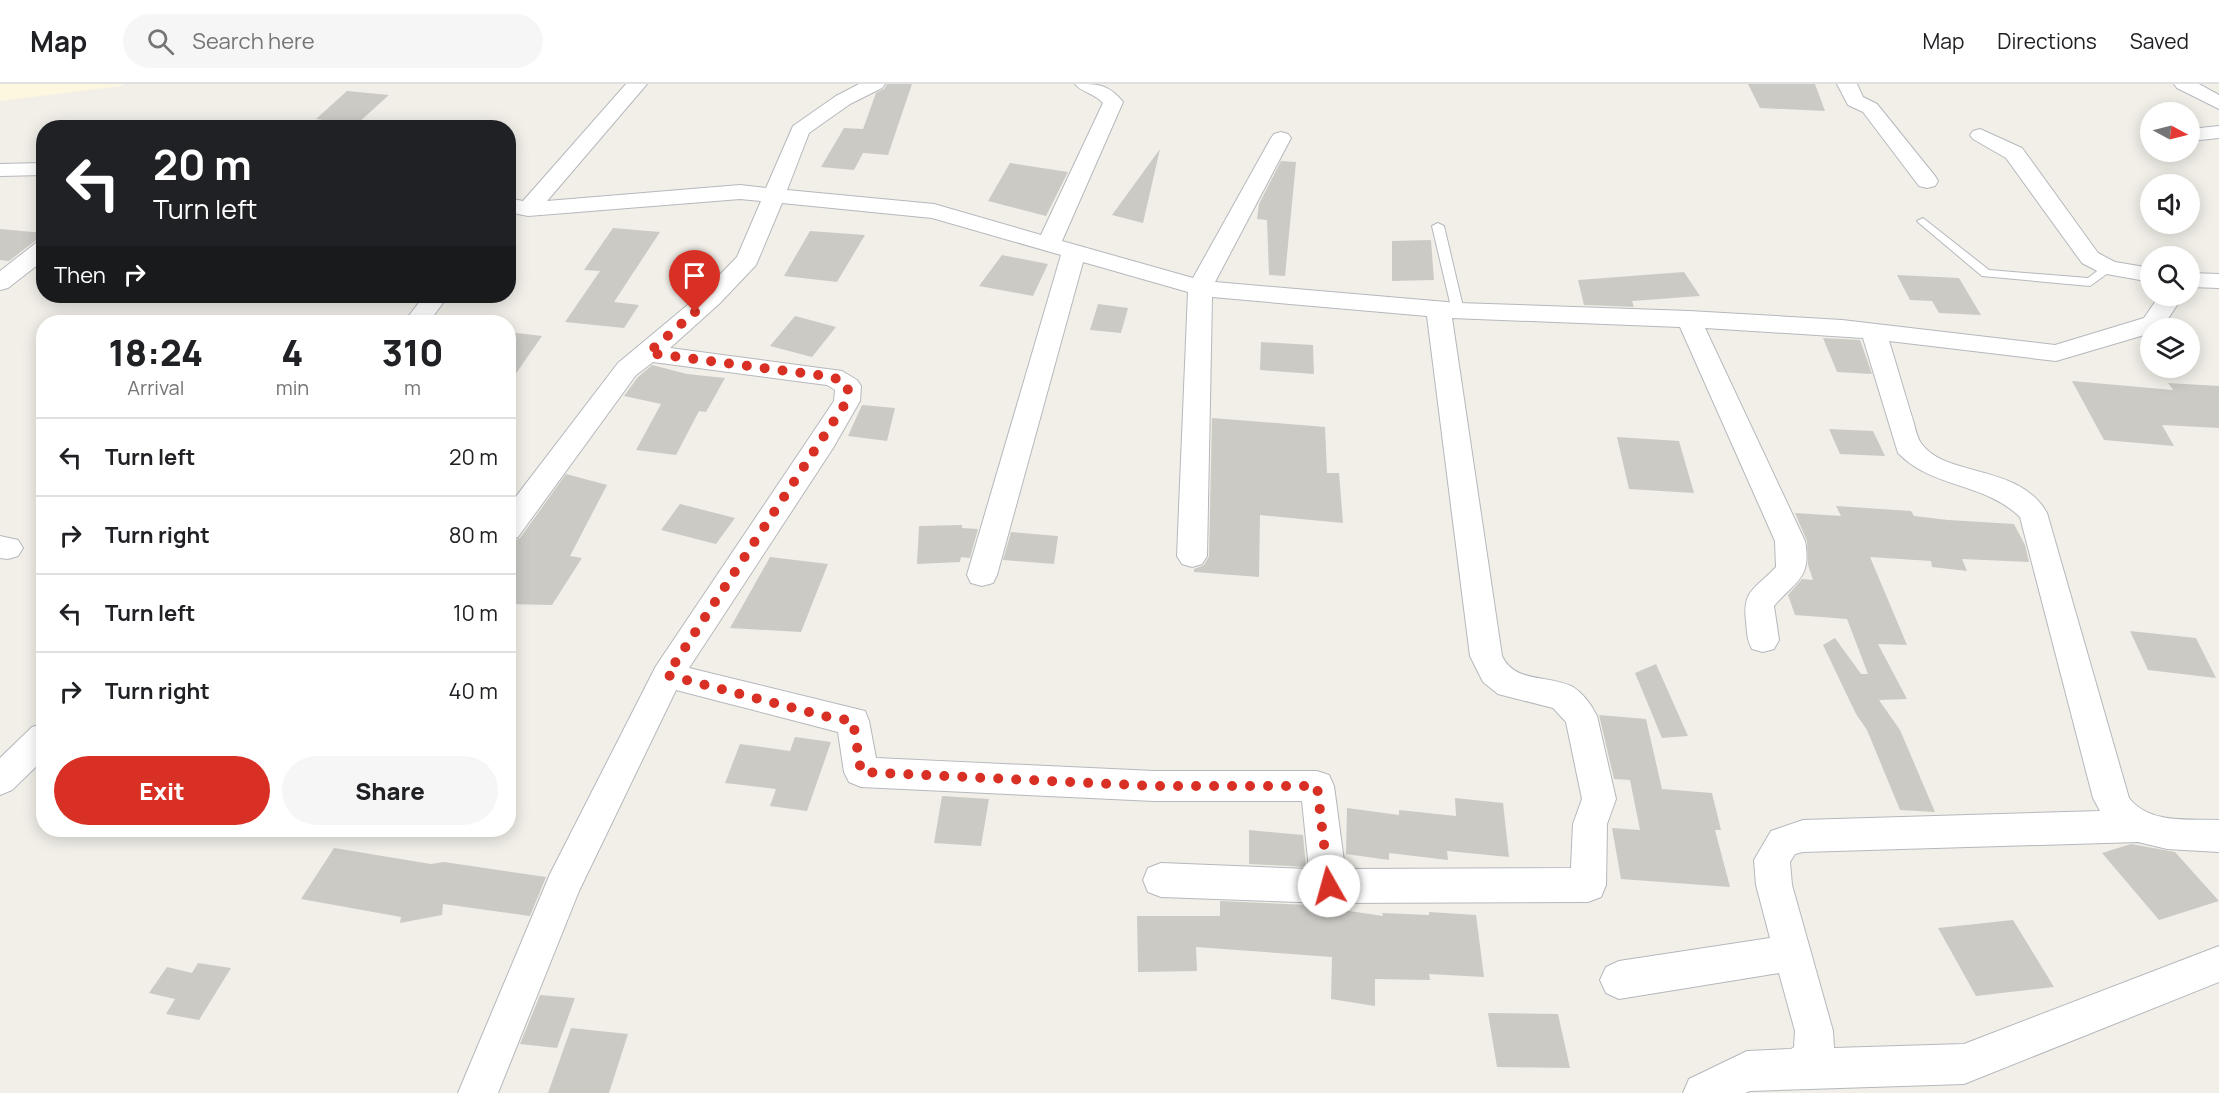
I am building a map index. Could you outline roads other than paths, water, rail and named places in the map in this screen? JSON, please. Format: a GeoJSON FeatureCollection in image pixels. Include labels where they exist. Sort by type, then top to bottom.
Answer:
{"type":"FeatureCollection","features":[{"type":"Feature","properties":{"kind":"street"},"geometry":{"type":"LineString","coordinates":[[518,207],[637,84]]}},
{"type":"Feature","properties":{"kind":"street"},"geometry":{"type":"LineString","coordinates":[[516,519],[627,369],[711,298],[748,260],[800,130],[843,100],[875,84]]}},
{"type":"Feature","properties":{"kind":"street"},"geometry":{"type":"LineString","coordinates":[[1847,84],[1855,101],[1870,108],[1927,181]]}},
{"type":"Feature","properties":{"kind":"street"},"geometry":{"type":"LineString","coordinates":[[2184,84],[2219,103]]}},
{"type":"Feature","properties":{"kind":"street"},"geometry":{"type":"LineString","coordinates":[[1049,243],[1113,102],[1100,86]]}},
{"type":"Feature","properties":{"kind":"street"},"geometry":{"type":"LineString","coordinates":[[2200,134],[2219,132]]}},
{"type":"Feature","properties":{"kind":"street"},"geometry":{"type":"LineString","coordinates":[[1980,135],[2013,153],[2084,253],[2109,268],[2140,273]]}},
{"type":"Feature","properties":{"kind":"street"},"geometry":{"type":"LineString","coordinates":[[1192,556],[1200,288],[1281,138]]}},
{"type":"Feature","properties":{"kind":"street"},"geometry":{"type":"LineString","coordinates":[[0,170],[36,169]]}},
{"type":"Feature","properties":{"kind":"street"},"geometry":{"type":"LineString","coordinates":[[518,207],[740,192],[934,210],[1200,288],[1448,310],[1689,319],[1873,331],[2056,353],[2153,324],[2165,306]]}},
{"type":"Feature","properties":{"kind":"street"},"geometry":{"type":"LineString","coordinates":[[982,575],[1074,251]]}},
{"type":"Feature","properties":{"kind":"street"},"geometry":{"type":"LineString","coordinates":[[0,283],[36,254]]}},
{"type":"Feature","properties":{"kind":"street"},"geometry":{"type":"LineString","coordinates":[[2200,280],[2219,281]]}},
{"type":"Feature","properties":{"kind":"street"},"geometry":{"type":"LineString","coordinates":[[421,315],[431,303]]}},
{"type":"Feature","properties":{"kind":"street"},"geometry":{"type":"LineString","coordinates":[[1161,880],[1329,886],[1588,885],[1590,824],[1599,799],[1581,716],[1563,697],[1509,685],[1494,673],[1486,656],[1448,310]]}},
{"type":"Feature","properties":{"kind":"street"},"geometry":{"type":"LineString","coordinates":[[1689,319],[1790,541],[1794,559],[1791,570],[1780,583],[1768,591],[1759,604],[1763,640]]}},
{"type":"Feature","properties":{"kind":"street"},"geometry":{"type":"LineString","coordinates":[[1873,331],[1908,446],[1918,458],[1938,469],[2000,488],[2018,497],[2033,513],[2110,798],[2120,813],[2138,826]]}},
{"type":"Feature","properties":{"kind":"street"},"geometry":{"type":"LineString","coordinates":[[478,1093],[563,886],[667,675],[823,441],[847,401],[848,386],[833,377],[648,353]]}},
{"type":"Feature","properties":{"kind":"street"},"geometry":{"type":"LineString","coordinates":[[667,675],[828,717],[853,721],[861,772],[1154,786],[1317,786],[1329,886]]}},
{"type":"Feature","properties":{"kind":"street"},"geometry":{"type":"LineString","coordinates":[[0,780],[36,745]]}},
{"type":"Feature","properties":{"kind":"street"},"geometry":{"type":"LineString","coordinates":[[1799,1069],[1814,1056],[1814,1031],[1774,885],[1772,860],[1784,842],[1803,836],[2138,826],[2163,832],[2219,836]]}},
{"type":"Feature","properties":{"kind":"street"},"geometry":{"type":"LineString","coordinates":[[1619,980],[1793,953]]}},
{"type":"Feature","properties":{"kind":"street"},"geometry":{"type":"LineString","coordinates":[[1703,1093],[1748,1071],[1964,1064],[2219,964]]}},
{"type":"Feature","properties":{"kind":"lane"},"geometry":{"type":"LineString","coordinates":[[1923,221],[1986,273],[2090,282],[2109,268]]}},
{"type":"Feature","properties":{"kind":"lane"},"geometry":{"type":"LineString","coordinates":[[1438,226],[1448,310]]}}]}
